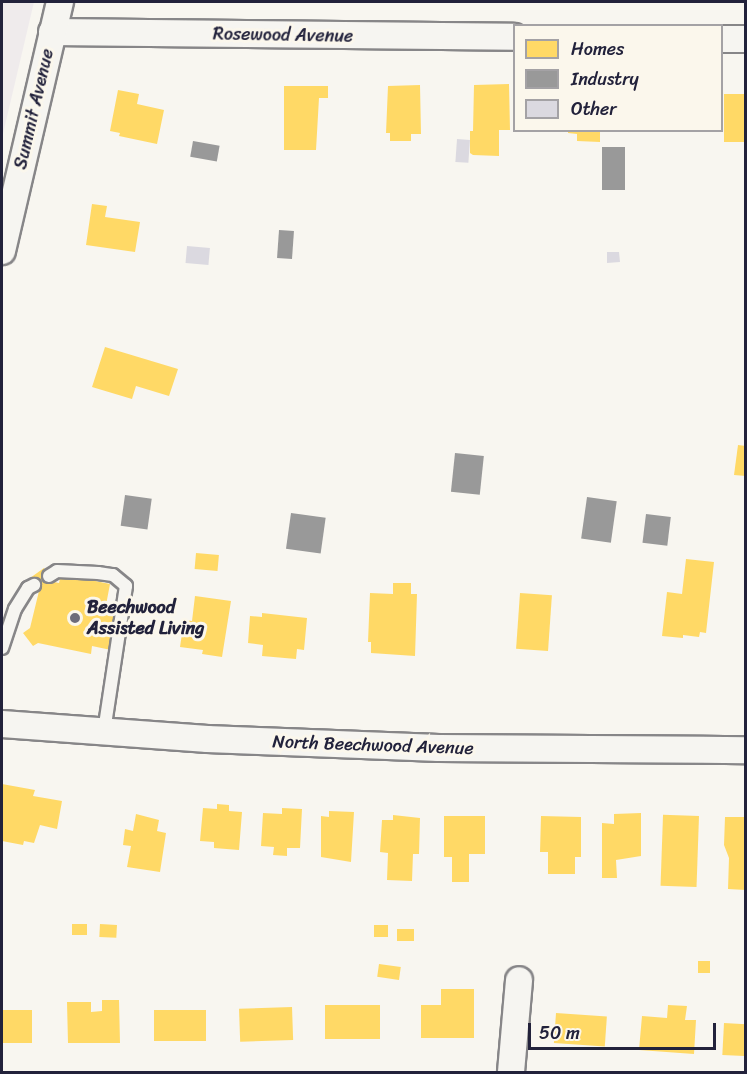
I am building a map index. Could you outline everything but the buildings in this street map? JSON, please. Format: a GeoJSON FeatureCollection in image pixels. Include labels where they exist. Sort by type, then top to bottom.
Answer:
{"type":"FeatureCollection","features":[{"type":"Feature","properties":{"kind":"street","name":"Summit Avenue"},"geometry":{"type":"LineString","coordinates":[[2,251],[60,2]]}},
{"type":"Feature","properties":{"kind":"street","name":"Rosewood Avenue"},"geometry":{"type":"LineString","coordinates":[[52,32],[513,37]]}},
{"type":"Feature","properties":{"kind":"street"},"geometry":{"type":"LineString","coordinates":[[723,39],[746,39]]}},
{"type":"Feature","properties":{"kind":"street","name":"North Beechwood Avenue"},"geometry":{"type":"LineString","coordinates":[[2,724],[104,732],[439,748],[746,750]]}},
{"type":"Feature","properties":{"kind":"street"},"geometry":{"type":"LineString","coordinates":[[511,1072],[519,980]]}},
{"type":"Feature","properties":{"kind":"lane"},"geometry":{"type":"LineString","coordinates":[[49,576],[57,571],[98,573],[113,575],[126,586],[104,732]]}},
{"type":"Feature","properties":{"kind":"lane"},"geometry":{"type":"LineString","coordinates":[[2,648],[15,609],[28,588],[34,585]]}},
{"type":"Feature","properties":{"kind":"shaded area"},"geometry":{"type":"Polygon","coordinates":[[[2,2],[34,2],[2,138],[2,2]]]}},
{"type":"Feature","properties":{"kind":"place","name":"Beechwood Assisted Living"},"geometry":{"type":"Point","coordinates":[75,618]}}]}
